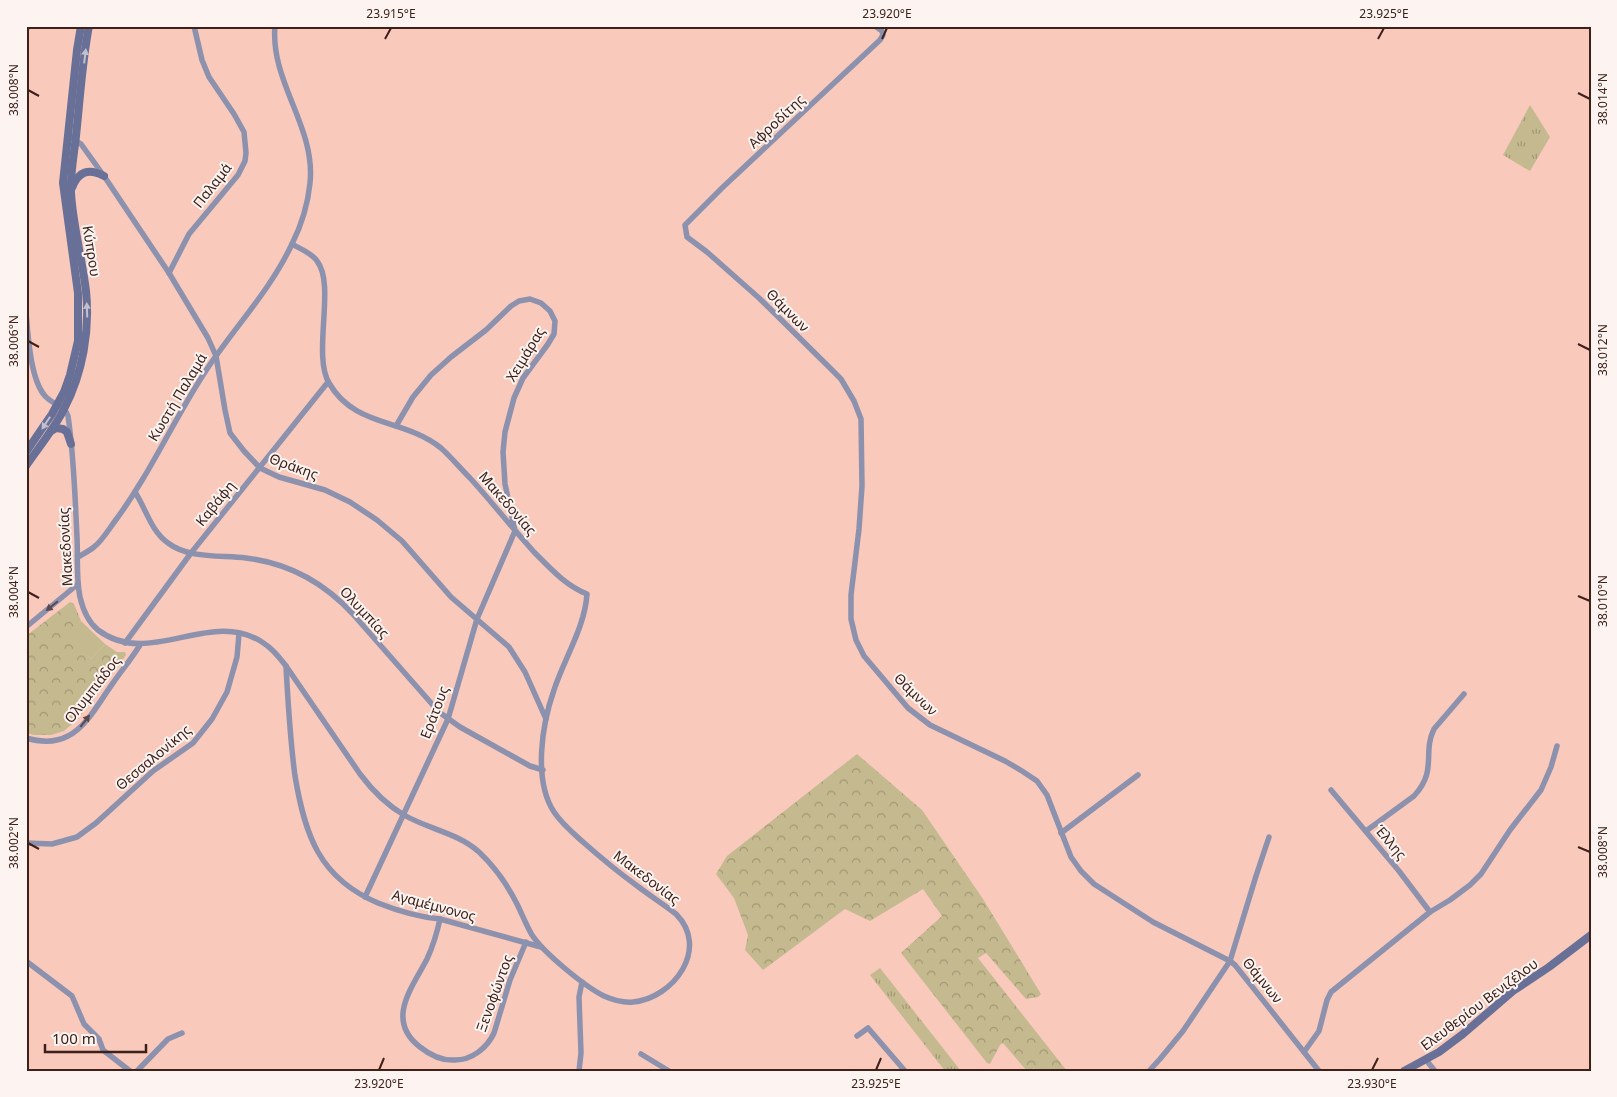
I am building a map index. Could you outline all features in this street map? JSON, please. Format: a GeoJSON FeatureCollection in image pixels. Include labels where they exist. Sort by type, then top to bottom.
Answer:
{"type":"FeatureCollection","features":[{"type":"Feature","properties":{"kind":"main road","name":"Κύπρου"},"geometry":{"type":"LineString","coordinates":[[26,452],[72,391],[84,350],[87,318],[86,290],[71,192],[72,139],[81,26]]}},
{"type":"Feature","properties":{"kind":"main road","name":"Κύπρου"},"geometry":{"type":"LineString","coordinates":[[26,466],[50,432],[61,407],[78,341],[78,294],[64,191],[89,26]]}},
{"type":"Feature","properties":{"kind":"main road"},"geometry":{"type":"LineString","coordinates":[[71,192],[78,178],[86,172],[93,171],[104,176]]}},
{"type":"Feature","properties":{"kind":"main road"},"geometry":{"type":"LineString","coordinates":[[50,432],[56,428],[64,429],[71,444]]}},
{"type":"Feature","properties":{"kind":"main road","name":"Ελευθερίου Βενιζέλου"},"geometry":{"type":"LineString","coordinates":[[1404,1071],[1426,1060],[1463,1034],[1513,991],[1591,936]]}},
{"type":"Feature","properties":{"kind":"street"},"geometry":{"type":"LineString","coordinates":[[26,29],[29,26]]}},
{"type":"Feature","properties":{"kind":"street","name":"Παλαμά"},"geometry":{"type":"LineString","coordinates":[[169,274],[189,234],[238,175],[246,153],[244,132],[209,77],[202,60],[194,26]]}},
{"type":"Feature","properties":{"kind":"street"},"geometry":{"type":"LineString","coordinates":[[275,26],[276,56],[306,142],[310,160],[308,198],[292,244]]}},
{"type":"Feature","properties":{"kind":"street","name":"Αφροδίτης"},"geometry":{"type":"LineString","coordinates":[[685,225],[880,40],[883,35],[882,31],[875,26]]}},
{"type":"Feature","properties":{"kind":"street","name":"Θράκης"},"geometry":{"type":"LineString","coordinates":[[72,139],[84,147],[104,176],[169,274],[208,338],[216,356],[230,433],[260,468],[279,477],[325,490],[350,502],[377,520],[402,541],[451,597],[501,639],[516,655],[546,719]]}},
{"type":"Feature","properties":{"kind":"street","name":"Θάμνων"},"geometry":{"type":"LineString","coordinates":[[685,225],[687,237],[707,252],[758,298],[827,365],[841,379],[854,401],[861,420],[862,486],[851,595],[851,619],[856,640],[864,656],[908,708],[930,726],[999,758],[1037,781],[1047,795],[1074,861],[1094,884],[1153,922],[1230,960],[1239,968],[1318,1071]]}},
{"type":"Feature","properties":{"kind":"street","name":"Κωστή Παλαμά"},"geometry":{"type":"LineString","coordinates":[[78,557],[95,547],[135,492],[187,401],[216,356],[279,269],[292,244]]}},
{"type":"Feature","properties":{"kind":"street","name":"Μακεδονίας"},"geometry":{"type":"LineString","coordinates":[[61,407],[68,416],[71,444],[78,584],[83,606],[91,622],[104,634],[125,643],[140,645],[207,632],[251,636],[262,642],[274,651],[286,666],[364,780],[384,801],[403,815],[463,841],[488,861],[507,885],[530,931],[542,947],[582,982],[606,997],[623,1002],[638,1001],[668,987],[680,973],[689,955],[689,937],[684,923],[676,914],[606,862],[563,824],[553,811],[548,799],[543,770],[542,749],[546,719],[554,690],[582,618],[587,594],[559,577],[442,449],[420,435],[351,409],[338,396],[328,382],[324,367],[323,273],[318,261],[292,244]]}},
{"type":"Feature","properties":{"kind":"street","name":"Χειμάρας"},"geometry":{"type":"LineString","coordinates":[[396,426],[413,397],[435,370],[486,330],[511,306],[520,301],[530,299],[548,307],[555,321],[554,334],[520,382],[505,432],[503,452],[504,478],[515,531]]}},
{"type":"Feature","properties":{"kind":"street"},"geometry":{"type":"LineString","coordinates":[[26,312],[29,348],[36,378],[44,395],[61,407]]}},
{"type":"Feature","properties":{"kind":"street","name":"Καβάφη"},"geometry":{"type":"LineString","coordinates":[[125,643],[191,554],[328,382]]}},
{"type":"Feature","properties":{"kind":"street","name":"Ολυμπίας"},"geometry":{"type":"LineString","coordinates":[[135,492],[152,524],[162,538],[173,547],[191,554],[246,558],[270,562],[301,573],[314,581],[341,601],[425,697],[448,719],[530,766],[543,770]]}},
{"type":"Feature","properties":{"kind":"street","name":"Εράτους"},"geometry":{"type":"LineString","coordinates":[[365,897],[448,719],[477,619],[515,531]]}},
{"type":"Feature","properties":{"kind":"street"},"geometry":{"type":"LineString","coordinates":[[26,627],[78,584]]}},
{"type":"Feature","properties":{"kind":"street","name":"Θεσσαλονίκης"},"geometry":{"type":"LineString","coordinates":[[26,843],[52,844],[76,837],[112,809],[153,771],[192,743],[212,720],[227,692],[237,657],[239,634]]}},
{"type":"Feature","properties":{"kind":"street","name":"Ολυμπιάδος"},"geometry":{"type":"LineString","coordinates":[[26,738],[37,741],[55,740],[76,732],[140,645]]}},
{"type":"Feature","properties":{"kind":"street","name":"Αγαμέμνονος"},"geometry":{"type":"LineString","coordinates":[[286,666],[291,745],[300,802],[306,827],[318,854],[330,870],[347,886],[365,897],[401,912],[425,918],[440,919],[496,936],[542,947]]}},
{"type":"Feature","properties":{"kind":"street"},"geometry":{"type":"LineString","coordinates":[[1366,832],[1420,790],[1427,777],[1429,768],[1431,734],[1464,694]]}},
{"type":"Feature","properties":{"kind":"street"},"geometry":{"type":"LineString","coordinates":[[1304,1052],[1319,1031],[1331,992],[1430,912],[1470,885],[1481,874],[1510,830],[1541,790],[1557,746]]}},
{"type":"Feature","properties":{"kind":"street"},"geometry":{"type":"LineString","coordinates":[[1061,833],[1138,775]]}},
{"type":"Feature","properties":{"kind":"street","name":"Έλλης"},"geometry":{"type":"LineString","coordinates":[[1330,790],[1399,871],[1430,912]]}},
{"type":"Feature","properties":{"kind":"street"},"geometry":{"type":"LineString","coordinates":[[1148,1071],[1183,1031],[1230,960],[1269,837]]}},
{"type":"Feature","properties":{"kind":"street","name":"Ξενοφώντος"},"geometry":{"type":"LineString","coordinates":[[440,919],[432,949],[409,990],[403,1012],[404,1027],[413,1041],[425,1051],[440,1059],[464,1059],[480,1051],[490,1041],[510,980],[526,942]]}},
{"type":"Feature","properties":{"kind":"street"},"geometry":{"type":"LineString","coordinates":[[26,961],[72,996],[84,1024],[98,1038],[103,1050],[130,1071]]}},
{"type":"Feature","properties":{"kind":"street"},"geometry":{"type":"LineString","coordinates":[[579,1071],[581,1054],[579,997],[582,982]]}},
{"type":"Feature","properties":{"kind":"street"},"geometry":{"type":"LineString","coordinates":[[857,1036],[868,1028],[905,1071]]}},
{"type":"Feature","properties":{"kind":"street"},"geometry":{"type":"LineString","coordinates":[[137,1071],[168,1039],[182,1033]]}},
{"type":"Feature","properties":{"kind":"street"},"geometry":{"type":"LineString","coordinates":[[641,1054],[669,1071]]}},
{"type":"Feature","properties":{"kind":"street"},"geometry":{"type":"LineString","coordinates":[[1426,1060],[1435,1071]]}},
{"type":"Feature","properties":{"kind":"green space"},"geometry":{"type":"Polygon","coordinates":[[[1530,105],[1550,137],[1530,171],[1503,155],[1530,105]]]}},
{"type":"Feature","properties":{"kind":"green space"},"geometry":{"type":"Polygon","coordinates":[[[70,602],[74,604],[81,621],[67,636],[91,659],[105,644],[117,652],[125,652],[126,655],[79,718],[64,731],[51,735],[26,733],[26,636],[70,602]]]}},
{"type":"Feature","properties":{"kind":"green space"},"geometry":{"type":"Polygon","coordinates":[[[81,621],[105,644],[91,659],[66,636],[81,621]]]}},
{"type":"Feature","properties":{"kind":"green space"},"geometry":{"type":"Polygon","coordinates":[[[857,754],[922,810],[983,899],[1041,994],[1038,997],[1026,999],[986,953],[978,958],[1067,1071],[1036,1071],[1034,1068],[1027,1071],[1003,1043],[990,1064],[987,1063],[901,953],[942,916],[923,889],[870,921],[845,909],[763,970],[745,950],[748,935],[734,898],[716,874],[727,856],[857,754]]]}},
{"type":"Feature","properties":{"kind":"green space"},"geometry":{"type":"Polygon","coordinates":[[[880,968],[961,1071],[945,1071],[870,975],[880,968]]]}}]}
